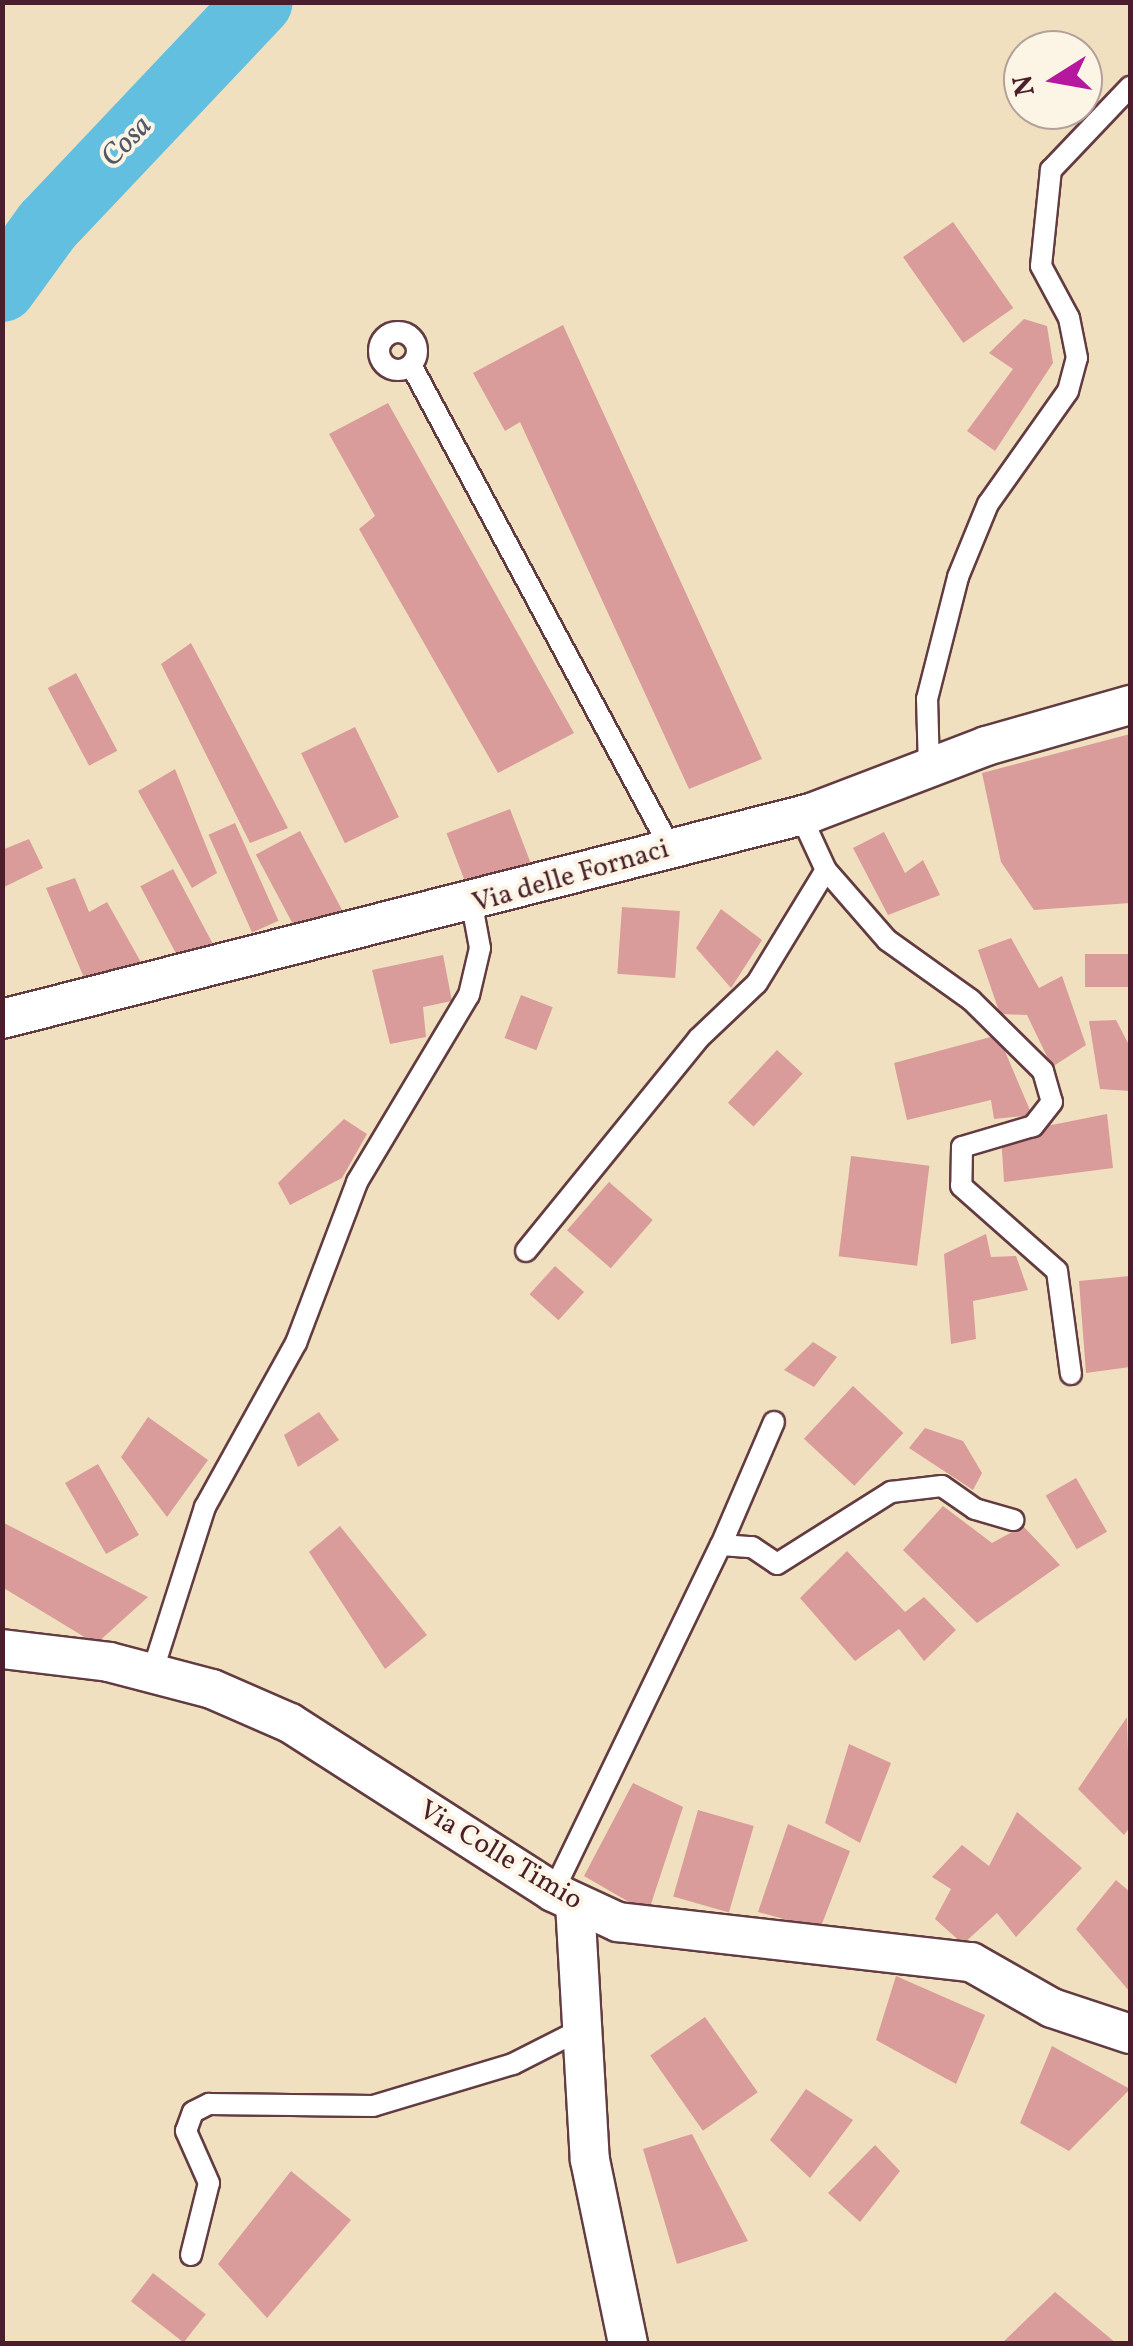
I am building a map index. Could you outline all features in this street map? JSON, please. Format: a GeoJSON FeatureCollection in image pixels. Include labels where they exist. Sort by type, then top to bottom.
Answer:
{"type":"FeatureCollection","features":[{"type":"Feature","properties":{"kind":"street","name":"Via delle Fornaci"},"geometry":{"type":"LineString","coordinates":[[2,1019],[472,905],[800,816],[930,769],[1130,705]]}},
{"type":"Feature","properties":{"kind":"street","name":"Via Colle Timio"},"geometry":{"type":"LineString","coordinates":[[2,1649],[152,1673],[290,1723],[564,1898],[618,1922],[971,1962],[1052,2008],[1130,2034]]}},
{"type":"Feature","properties":{"kind":"street"},"geometry":{"type":"LineString","coordinates":[[564,1898],[590,2160],[628,2344]]}},
{"type":"Feature","properties":{"kind":"lane"},"geometry":{"type":"LineString","coordinates":[[930,769],[927,699],[958,577],[988,504],[1068,391],[1077,358],[1070,318],[1040,266],[1051,170],[1130,87]]}},
{"type":"Feature","properties":{"kind":"lane"},"geometry":{"type":"LineString","coordinates":[[411,364],[671,849]]}},
{"type":"Feature","properties":{"kind":"lane"},"geometry":{"type":"LineString","coordinates":[[800,816],[826,870],[887,940],[971,1000],[1043,1072],[1052,1102],[1033,1126],[962,1147],[961,1186],[1057,1271],[1071,1374]]}},
{"type":"Feature","properties":{"kind":"lane"},"geometry":{"type":"LineString","coordinates":[[526,1251],[698,1039],[757,983],[826,870]]}},
{"type":"Feature","properties":{"kind":"lane"},"geometry":{"type":"LineString","coordinates":[[152,1673],[205,1507],[296,1342],[356,1182],[468,995],[480,948],[472,905]]}},
{"type":"Feature","properties":{"kind":"lane"},"geometry":{"type":"LineString","coordinates":[[564,1898],[774,1422]]}},
{"type":"Feature","properties":{"kind":"lane"},"geometry":{"type":"LineString","coordinates":[[720,1545],[752,1548],[777,1564],[891,1492],[942,1486],[1013,1520]]}},
{"type":"Feature","properties":{"kind":"lane"},"geometry":{"type":"LineString","coordinates":[[190,2254],[209,2183],[186,2131],[193,2112],[209,2104],[373,2106],[512,2064],[578,2031]]}},
{"type":"Feature","properties":{"kind":"building"},"geometry":{"type":"Polygon","coordinates":[[[953,222],[1013,308],[963,343],[903,257],[953,222]]]}},
{"type":"Feature","properties":{"kind":"building"},"geometry":{"type":"Polygon","coordinates":[[[1024,319],[1047,326],[1053,363],[995,451],[967,431],[1013,369],[989,353],[1024,319]]]}},
{"type":"Feature","properties":{"kind":"building"},"geometry":{"type":"Polygon","coordinates":[[[563,325],[762,759],[689,789],[520,422],[505,431],[473,373],[563,325]]]}},
{"type":"Feature","properties":{"kind":"building"},"geometry":{"type":"Polygon","coordinates":[[[388,403],[574,733],[498,773],[359,529],[375,516],[329,434],[388,403]]]}},
{"type":"Feature","properties":{"kind":"building"},"geometry":{"type":"Polygon","coordinates":[[[191,643],[288,828],[250,843],[161,664],[191,643]]]}},
{"type":"Feature","properties":{"kind":"building"},"geometry":{"type":"Polygon","coordinates":[[[76,673],[117,751],[89,766],[48,688],[76,673]]]}},
{"type":"Feature","properties":{"kind":"building"},"geometry":{"type":"Polygon","coordinates":[[[355,727],[399,817],[345,843],[301,753],[355,727]]]}},
{"type":"Feature","properties":{"kind":"building"},"geometry":{"type":"Polygon","coordinates":[[[1130,734],[1130,903],[1034,910],[1001,862],[982,773],[1130,734]]]}},
{"type":"Feature","properties":{"kind":"building"},"geometry":{"type":"Polygon","coordinates":[[[175,769],[217,873],[192,888],[138,791],[175,769]]]}},
{"type":"Feature","properties":{"kind":"building"},"geometry":{"type":"Polygon","coordinates":[[[510,809],[533,870],[470,894],[447,833],[510,809]]]}},
{"type":"Feature","properties":{"kind":"building"},"geometry":{"type":"Polygon","coordinates":[[[235,823],[279,921],[252,933],[209,835],[235,823]]]}},
{"type":"Feature","properties":{"kind":"building"},"geometry":{"type":"Polygon","coordinates":[[[300,831],[344,913],[300,937],[256,854],[300,831]]]}},
{"type":"Feature","properties":{"kind":"building"},"geometry":{"type":"Polygon","coordinates":[[[884,832],[905,873],[923,860],[940,895],[888,915],[853,848],[884,832]]]}},
{"type":"Feature","properties":{"kind":"building"},"geometry":{"type":"Polygon","coordinates":[[[29,839],[43,868],[2,888],[2,850],[29,839]]]}},
{"type":"Feature","properties":{"kind":"building"},"geometry":{"type":"Polygon","coordinates":[[[173,869],[215,948],[182,965],[140,886],[173,869]]]}},
{"type":"Feature","properties":{"kind":"building"},"geometry":{"type":"Polygon","coordinates":[[[75,878],[89,912],[107,902],[142,964],[85,980],[46,888],[75,878]]]}},
{"type":"Feature","properties":{"kind":"building"},"geometry":{"type":"Polygon","coordinates":[[[622,907],[680,911],[675,978],[617,974],[622,907]]]}},
{"type":"Feature","properties":{"kind":"building"},"geometry":{"type":"Polygon","coordinates":[[[721,909],[762,940],[731,988],[696,948],[721,909]]]}},
{"type":"Feature","properties":{"kind":"building"},"geometry":{"type":"Polygon","coordinates":[[[1011,938],[1039,988],[1062,976],[1086,1045],[1052,1067],[1027,1015],[1000,1014],[978,950],[1011,938]]]}},
{"type":"Feature","properties":{"kind":"building"},"geometry":{"type":"Polygon","coordinates":[[[1085,954],[1130,954],[1130,987],[1085,987],[1085,954]]]}},
{"type":"Feature","properties":{"kind":"building"},"geometry":{"type":"Polygon","coordinates":[[[443,955],[452,1001],[423,1007],[426,1037],[390,1044],[372,970],[443,955]]]}},
{"type":"Feature","properties":{"kind":"building"},"geometry":{"type":"Polygon","coordinates":[[[521,995],[553,1007],[536,1050],[505,1038],[521,995]]]}},
{"type":"Feature","properties":{"kind":"building"},"geometry":{"type":"Polygon","coordinates":[[[1116,1020],[1130,1047],[1130,1091],[1100,1089],[1089,1021],[1116,1020]]]}},
{"type":"Feature","properties":{"kind":"building"},"geometry":{"type":"Polygon","coordinates":[[[998,1035],[1032,1115],[994,1119],[991,1100],[907,1120],[894,1063],[998,1035]]]}},
{"type":"Feature","properties":{"kind":"building"},"geometry":{"type":"Polygon","coordinates":[[[777,1050],[803,1074],[753,1127],[728,1103],[777,1050]]]}},
{"type":"Feature","properties":{"kind":"building"},"geometry":{"type":"Polygon","coordinates":[[[1107,1114],[1113,1168],[1004,1182],[1001,1135],[1107,1114]]]}},
{"type":"Feature","properties":{"kind":"building"},"geometry":{"type":"Polygon","coordinates":[[[344,1119],[367,1134],[342,1178],[290,1205],[278,1183],[344,1119]]]}},
{"type":"Feature","properties":{"kind":"building"},"geometry":{"type":"Polygon","coordinates":[[[851,1156],[929,1166],[917,1266],[839,1256],[851,1156]]]}},
{"type":"Feature","properties":{"kind":"building"},"geometry":{"type":"Polygon","coordinates":[[[609,1182],[653,1220],[611,1268],[567,1230],[609,1182]]]}},
{"type":"Feature","properties":{"kind":"building"},"geometry":{"type":"Polygon","coordinates":[[[986,1234],[991,1257],[1016,1256],[1028,1290],[973,1301],[976,1339],[951,1344],[944,1254],[986,1234]]]}},
{"type":"Feature","properties":{"kind":"building"},"geometry":{"type":"Polygon","coordinates":[[[555,1266],[584,1292],[559,1320],[530,1294],[555,1266]]]}},
{"type":"Feature","properties":{"kind":"building"},"geometry":{"type":"Polygon","coordinates":[[[1130,1276],[1130,1367],[1086,1373],[1079,1281],[1130,1276]]]}},
{"type":"Feature","properties":{"kind":"building"},"geometry":{"type":"Polygon","coordinates":[[[813,1342],[837,1357],[814,1387],[784,1370],[813,1342]]]}},
{"type":"Feature","properties":{"kind":"building"},"geometry":{"type":"Polygon","coordinates":[[[853,1386],[903,1433],[854,1486],[804,1439],[853,1386]]]}},
{"type":"Feature","properties":{"kind":"building"},"geometry":{"type":"Polygon","coordinates":[[[319,1412],[339,1440],[298,1467],[284,1435],[319,1412]]]}},
{"type":"Feature","properties":{"kind":"building"},"geometry":{"type":"Polygon","coordinates":[[[148,1417],[208,1460],[167,1517],[121,1457],[148,1417]]]}},
{"type":"Feature","properties":{"kind":"building"},"geometry":{"type":"Polygon","coordinates":[[[925,1428],[963,1441],[982,1473],[973,1490],[909,1448],[925,1428]]]}},
{"type":"Feature","properties":{"kind":"building"},"geometry":{"type":"Polygon","coordinates":[[[98,1464],[139,1535],[106,1554],[65,1483],[98,1464]]]}},
{"type":"Feature","properties":{"kind":"building"},"geometry":{"type":"Polygon","coordinates":[[[1076,1478],[1107,1532],[1077,1549],[1046,1496],[1076,1478]]]}},
{"type":"Feature","properties":{"kind":"building"},"geometry":{"type":"Polygon","coordinates":[[[943,1506],[992,1543],[1023,1526],[1060,1565],[977,1623],[903,1550],[943,1506]]]}},
{"type":"Feature","properties":{"kind":"building"},"geometry":{"type":"Polygon","coordinates":[[[2,1522],[148,1597],[96,1644],[2,1587],[2,1522]]]}},
{"type":"Feature","properties":{"kind":"building"},"geometry":{"type":"Polygon","coordinates":[[[340,1526],[427,1635],[385,1669],[309,1552],[340,1526]]]}},
{"type":"Feature","properties":{"kind":"building"},"geometry":{"type":"Polygon","coordinates":[[[847,1551],[905,1612],[924,1597],[956,1630],[924,1661],[899,1629],[855,1661],[800,1598],[847,1551]]]}},
{"type":"Feature","properties":{"kind":"building"},"geometry":{"type":"Polygon","coordinates":[[[1127,1717],[1130,1827],[1124,1835],[1078,1789],[1127,1717]]]}},
{"type":"Feature","properties":{"kind":"building"},"geometry":{"type":"Polygon","coordinates":[[[849,1744],[891,1763],[860,1843],[825,1823],[849,1744]]]}},
{"type":"Feature","properties":{"kind":"building"},"geometry":{"type":"Polygon","coordinates":[[[633,1783],[683,1807],[648,1913],[584,1876],[633,1783]]]}},
{"type":"Feature","properties":{"kind":"building"},"geometry":{"type":"Polygon","coordinates":[[[698,1810],[754,1826],[729,1913],[673,1897],[698,1810]]]}},
{"type":"Feature","properties":{"kind":"building"},"geometry":{"type":"Polygon","coordinates":[[[1017,1812],[1082,1868],[1016,1937],[997,1913],[963,1944],[935,1919],[951,1889],[932,1877],[962,1845],[989,1866],[1017,1812]]]}},
{"type":"Feature","properties":{"kind":"building"},"geometry":{"type":"Polygon","coordinates":[[[788,1824],[850,1851],[820,1929],[758,1912],[788,1824]]]}},
{"type":"Feature","properties":{"kind":"building"},"geometry":{"type":"Polygon","coordinates":[[[1116,1880],[1130,1892],[1130,1992],[1076,1929],[1116,1880]]]}},
{"type":"Feature","properties":{"kind":"building"},"geometry":{"type":"Polygon","coordinates":[[[896,1976],[985,2015],[956,2084],[876,2040],[896,1976]]]}},
{"type":"Feature","properties":{"kind":"building"},"geometry":{"type":"Polygon","coordinates":[[[705,2017],[758,2092],[703,2131],[650,2055],[705,2017]]]}},
{"type":"Feature","properties":{"kind":"building"},"geometry":{"type":"Polygon","coordinates":[[[1052,2046],[1130,2089],[1069,2151],[1020,2123],[1052,2046]]]}},
{"type":"Feature","properties":{"kind":"building"},"geometry":{"type":"Polygon","coordinates":[[[806,2089],[853,2120],[810,2178],[770,2140],[806,2089]]]}},
{"type":"Feature","properties":{"kind":"building"},"geometry":{"type":"Polygon","coordinates":[[[692,2134],[748,2241],[677,2264],[643,2149],[692,2134]]]}},
{"type":"Feature","properties":{"kind":"building"},"geometry":{"type":"Polygon","coordinates":[[[875,2145],[900,2171],[860,2222],[828,2193],[875,2145]]]}},
{"type":"Feature","properties":{"kind":"building"},"geometry":{"type":"Polygon","coordinates":[[[291,2171],[351,2220],[267,2318],[218,2264],[291,2171]]]}},
{"type":"Feature","properties":{"kind":"building"},"geometry":{"type":"Polygon","coordinates":[[[153,2273],[206,2314],[184,2343],[131,2301],[153,2273]]]}},
{"type":"Feature","properties":{"kind":"building"},"geometry":{"type":"Polygon","coordinates":[[[1055,2292],[1117,2344],[1001,2344],[1055,2292]]]}},
{"type":"Feature","properties":{"kind":"waterway","name":"Cosa"},"geometry":{"type":"LineString","coordinates":[[2,288],[47,226],[259,2]]}}]}
